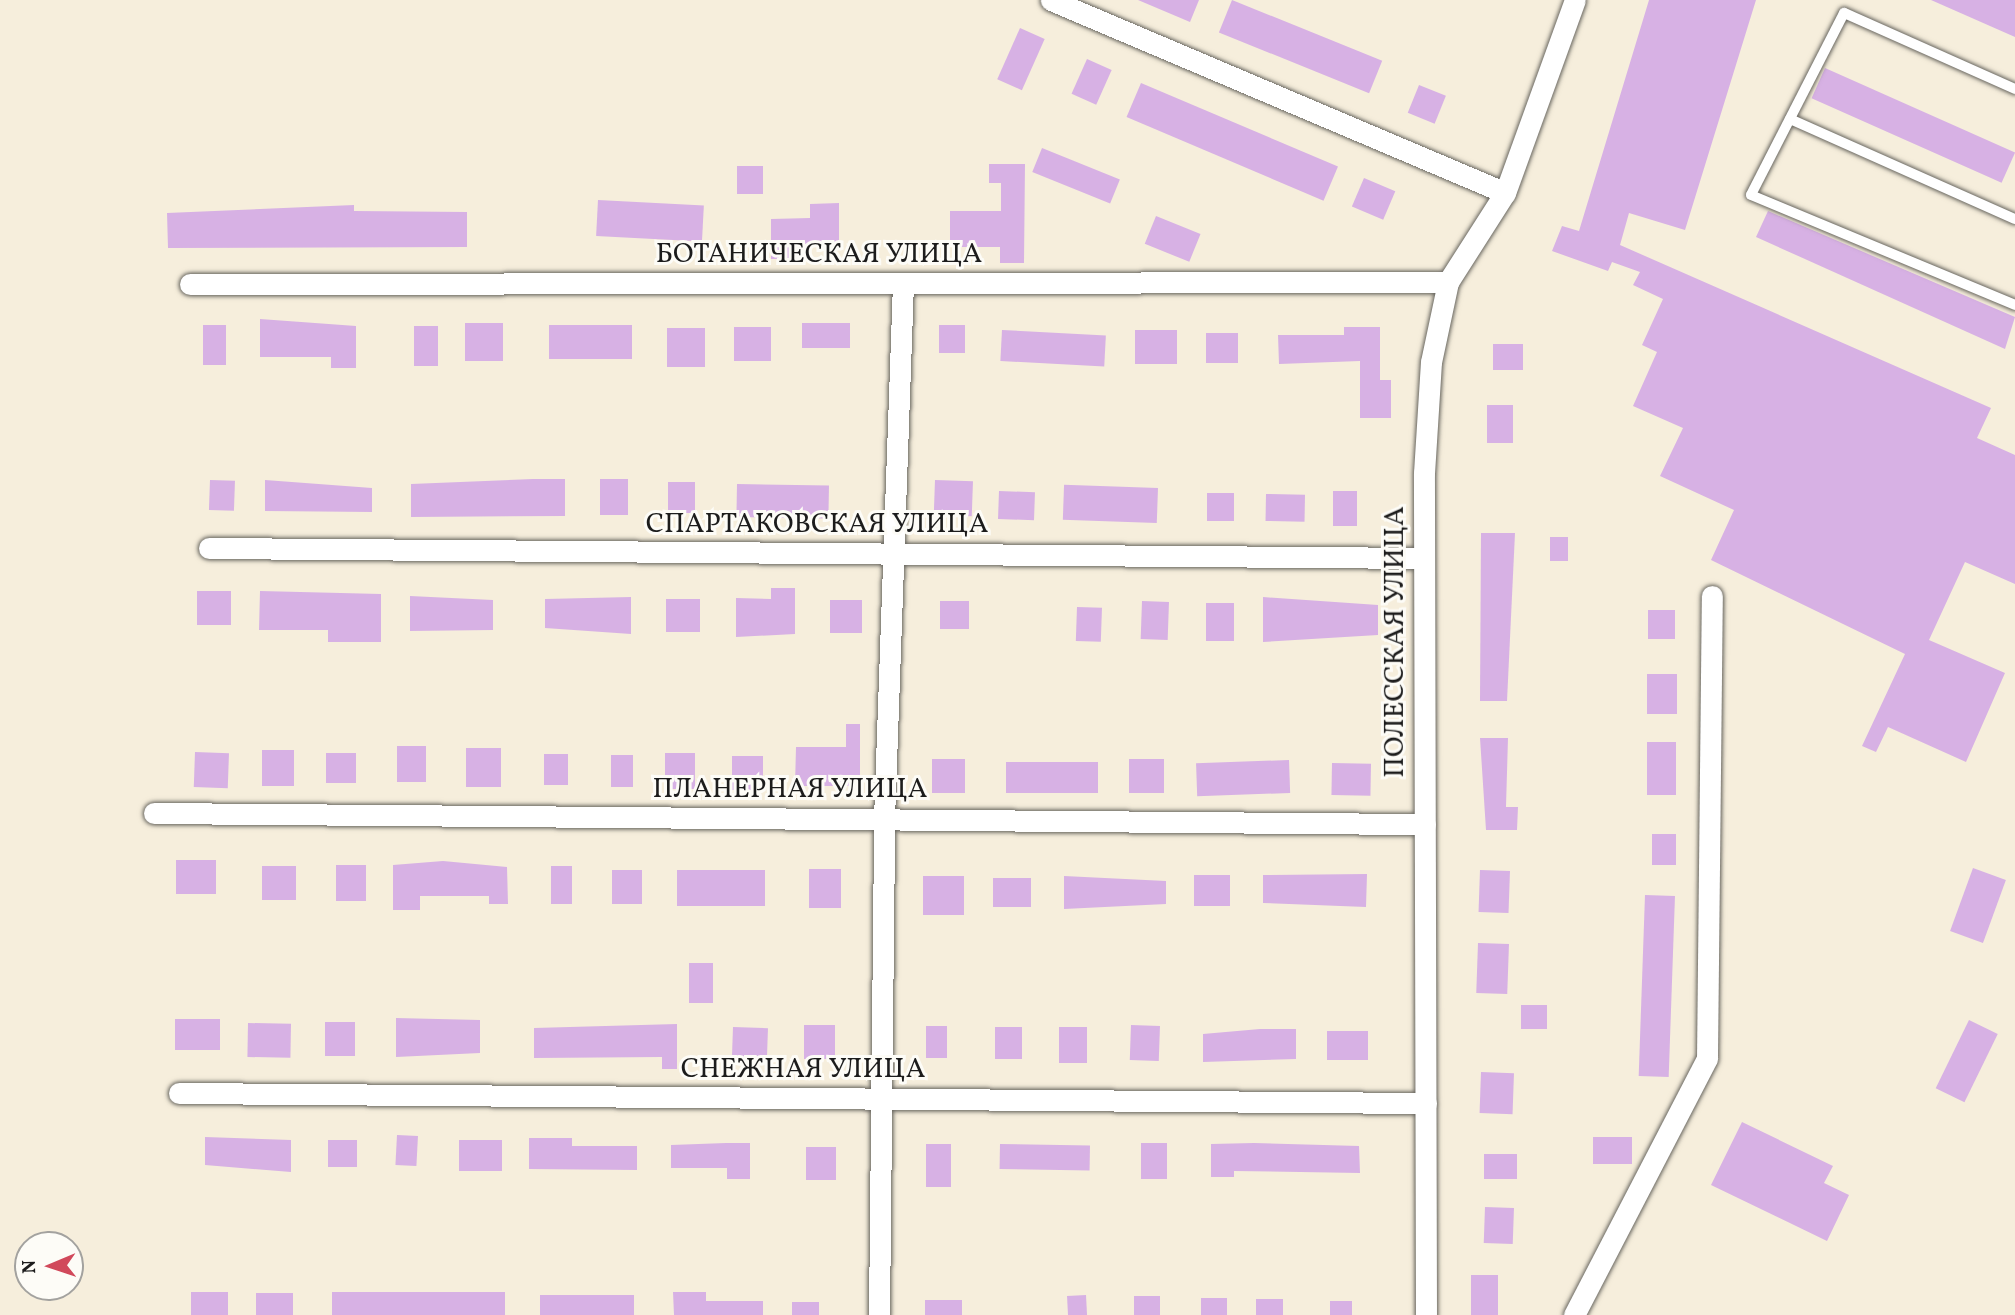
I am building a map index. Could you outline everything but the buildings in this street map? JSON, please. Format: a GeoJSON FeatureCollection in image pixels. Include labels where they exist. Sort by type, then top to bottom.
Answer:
{"type":"FeatureCollection","features":[{"type":"Feature","properties":{"kind":"street"},"geometry":{"type":"LineString","coordinates":[[1051,0],[1505,193]]}},
{"type":"Feature","properties":{"kind":"street","name":"ПОЛЕССКАЯ УЛИЦА"},"geometry":{"type":"LineString","coordinates":[[1426,1315],[1424,558],[1431,362],[1448,282],[1505,193],[1575,0]]}},
{"type":"Feature","properties":{"kind":"street","name":"БОТАНИЧЕСКАЯ УЛИЦА"},"geometry":{"type":"LineString","coordinates":[[190,284],[1448,282]]}},
{"type":"Feature","properties":{"kind":"street"},"geometry":{"type":"LineString","coordinates":[[878,1315],[884,819],[897,553],[903,283]]}},
{"type":"Feature","properties":{"kind":"street","name":"СПАРТАКОВСКАЯ УЛИЦА"},"geometry":{"type":"LineString","coordinates":[[209,548],[1424,558]]}},
{"type":"Feature","properties":{"kind":"street"},"geometry":{"type":"LineString","coordinates":[[1574,1315],[1707,1058],[1712,596]]}},
{"type":"Feature","properties":{"kind":"street","name":"ПЛАНЕРНАЯ УЛИЦА"},"geometry":{"type":"LineString","coordinates":[[154,813],[1425,824]]}},
{"type":"Feature","properties":{"kind":"street","name":"СНЕЖНАЯ УЛИЦА"},"geometry":{"type":"LineString","coordinates":[[179,1093],[1426,1103]]}},
{"type":"Feature","properties":{"kind":"lane"},"geometry":{"type":"LineString","coordinates":[[2015,89],[1844,13],[1751,195],[2015,305]]}},
{"type":"Feature","properties":{"kind":"lane"},"geometry":{"type":"LineString","coordinates":[[1790,119],[2015,219]]}}]}
